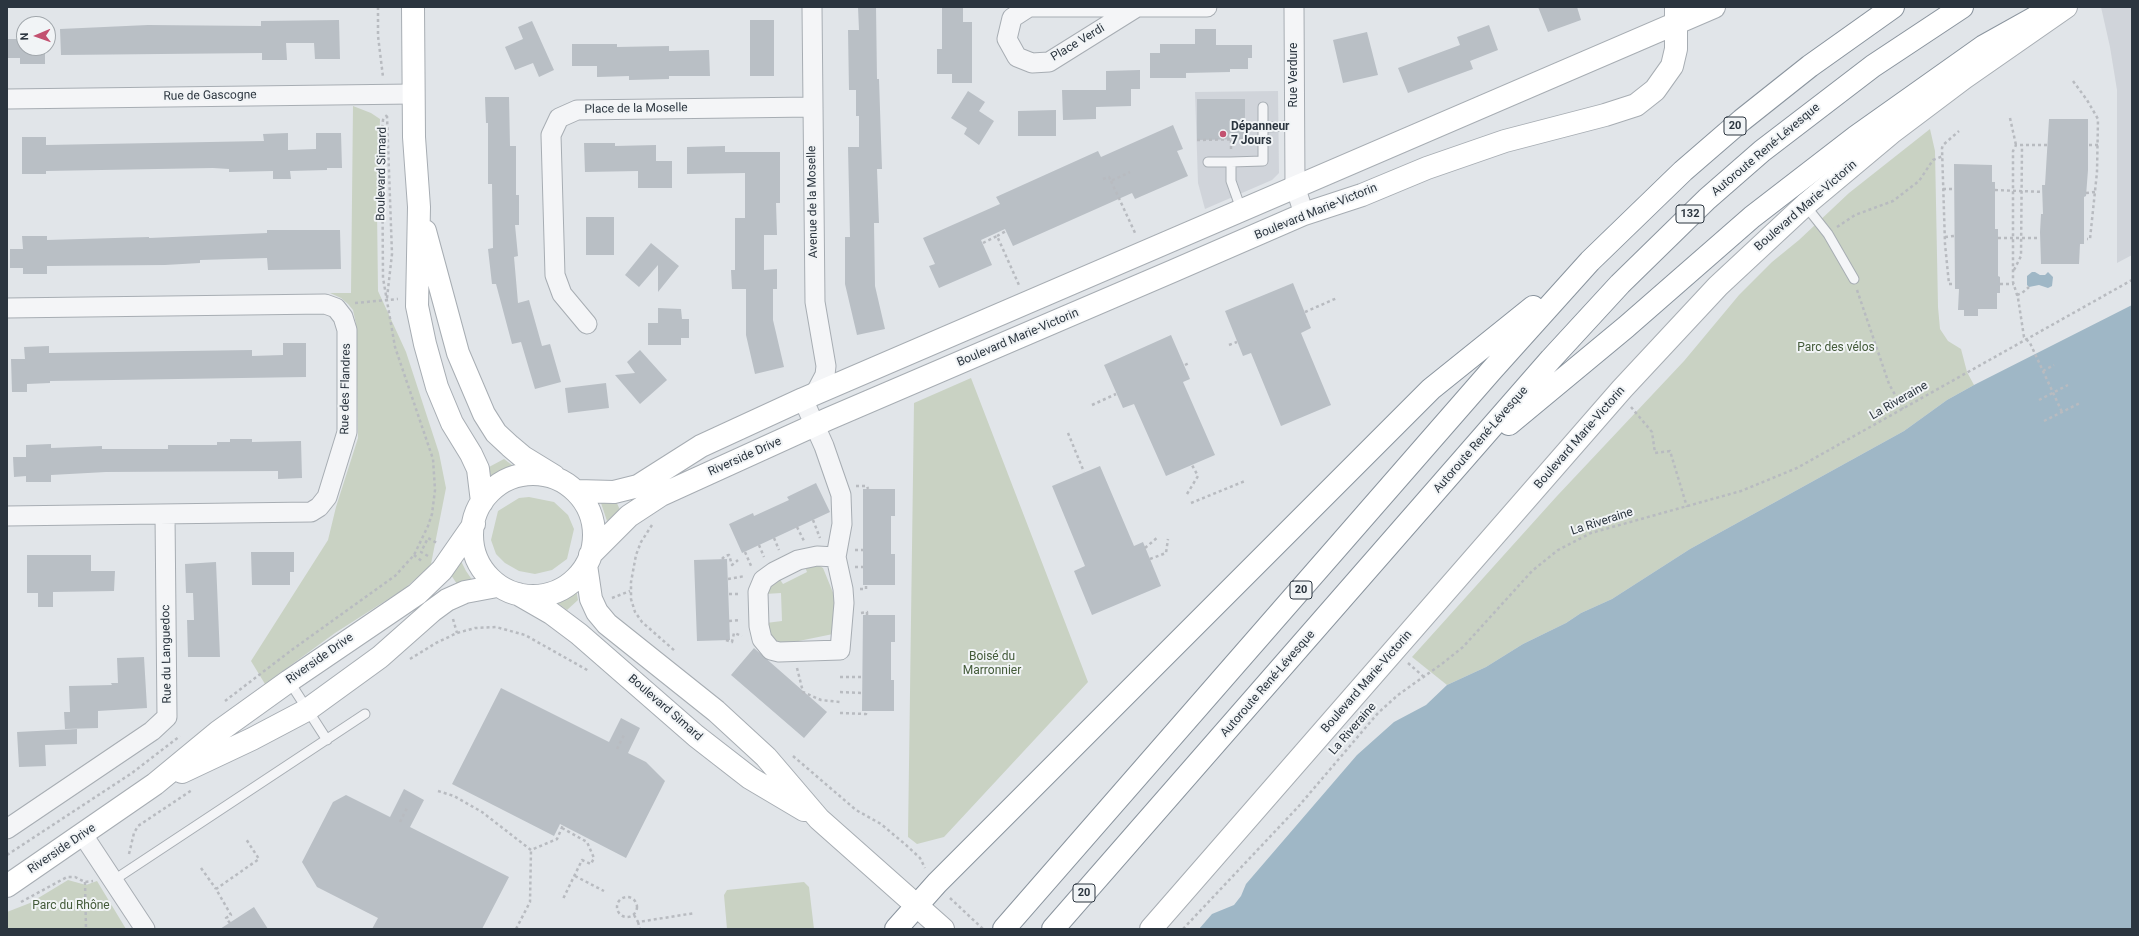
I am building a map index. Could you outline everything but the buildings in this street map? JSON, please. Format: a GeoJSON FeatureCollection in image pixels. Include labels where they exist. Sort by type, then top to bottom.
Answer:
{"type":"FeatureCollection","features":[{"type":"Feature","properties":{"kind":"main road"},"geometry":{"type":"LineString","coordinates":[[413,7],[414,151],[419,207],[417,306],[424,344],[437,387],[452,423],[471,454],[478,469],[482,502]]}},
{"type":"Feature","properties":{"kind":"main road"},"geometry":{"type":"LineString","coordinates":[[419,207],[458,353],[484,414],[496,433],[510,446],[529,461],[569,486],[585,500],[593,520],[593,541],[588,560],[574,580],[556,590],[531,594],[506,589],[484,574],[476,560],[472,546],[474,524],[482,502],[497,486],[517,478],[540,476],[569,486],[614,492],[630,489],[652,478],[701,446],[809,396],[1295,186],[1676,15],[1714,7]]}},
{"type":"Feature","properties":{"kind":"main road","name":"20"},"geometry":{"type":"LineString","coordinates":[[1008,924],[1496,365],[1590,262],[1683,171],[1729,130],[1810,66],[1893,7]]}},
{"type":"Feature","properties":{"kind":"main road","name":"Autoroute René-Lévesque"},"geometry":{"type":"LineString","coordinates":[[1053,929],[1458,465],[1591,315],[1650,254],[1707,199],[1762,150],[1872,66],[1962,7]]}},
{"type":"Feature","properties":{"kind":"main road"},"geometry":{"type":"LineString","coordinates":[[1458,465],[1626,327],[1752,217],[1839,149],[1898,105],[1984,46],[2054,7]]}},
{"type":"Feature","properties":{"kind":"main road","name":"Boulevard Marie-Victorin"},"geometry":{"type":"LineString","coordinates":[[1151,929],[1661,345],[1751,254],[1805,204],[1897,128],[1964,78],[2066,7]]}},
{"type":"Feature","properties":{"kind":"main road","name":"Boulevard Marie-Victorin"},"geometry":{"type":"LineString","coordinates":[[915,382],[1304,214],[1362,195],[1428,168],[1479,150],[1636,105],[1655,90],[1672,66],[1676,49],[1676,15]]}},
{"type":"Feature","properties":{"kind":"main road"},"geometry":{"type":"LineString","coordinates":[[896,929],[916,905],[1252,566],[1431,389],[1590,262]]}},
{"type":"Feature","properties":{"kind":"main road","name":"Riverside Drive"},"geometry":{"type":"LineString","coordinates":[[588,560],[618,525],[648,502],[915,382]]}},
{"type":"Feature","properties":{"kind":"main road","name":"Riverside Drive"},"geometry":{"type":"LineString","coordinates":[[11,895],[83,835],[155,784],[218,732],[424,588],[442,570],[474,524]]}},
{"type":"Feature","properties":{"kind":"main road","name":"Boulevard Simard"},"geometry":{"type":"LineString","coordinates":[[588,560],[591,599],[597,612],[607,624],[619,636],[689,688],[755,747],[766,757],[819,818],[943,929]]}},
{"type":"Feature","properties":{"kind":"main road","name":"Riverside Drive"},"geometry":{"type":"LineString","coordinates":[[155,784],[252,739],[307,710],[376,661],[432,611],[447,600],[465,592],[506,589]]}},
{"type":"Feature","properties":{"kind":"main road","name":"Boulevard Simard"},"geometry":{"type":"LineString","coordinates":[[506,589],[551,613],[580,634],[696,736],[750,778],[819,818]]}},
{"type":"Feature","properties":{"kind":"street","name":"Avenue de la Moselle"},"geometry":{"type":"LineString","coordinates":[[809,396],[826,371],[825,354],[815,302],[812,7]]}},
{"type":"Feature","properties":{"kind":"street","name":"Place Verdi"},"geometry":{"type":"LineString","coordinates":[[1137,8],[1049,62],[1032,63],[1017,57],[1007,39],[1012,18],[1029,7],[1207,7]]}},
{"type":"Feature","properties":{"kind":"street","name":"Rue Verdure"},"geometry":{"type":"LineString","coordinates":[[1294,7],[1295,186],[1304,214]]}},
{"type":"Feature","properties":{"kind":"street","name":"Rue de Gascogne"},"geometry":{"type":"LineString","coordinates":[[7,98],[413,94]]}},
{"type":"Feature","properties":{"kind":"street","name":"Place de la Moselle"},"geometry":{"type":"LineString","coordinates":[[587,324],[562,294],[555,275],[552,135],[560,118],[577,110],[812,107]]}},
{"type":"Feature","properties":{"kind":"street","name":"Rue des Flandres"},"geometry":{"type":"LineString","coordinates":[[7,308],[310,303],[325,304],[336,308],[343,317],[347,330],[347,432],[327,497],[319,507],[311,512],[7,516]]}},
{"type":"Feature","properties":{"kind":"street"},"geometry":{"type":"LineString","coordinates":[[809,396],[815,426],[824,446],[841,495],[842,524],[836,557],[843,589],[844,603],[840,650],[779,652],[770,650],[760,634],[758,592],[763,580],[774,572],[798,560],[817,556],[836,557]]}},
{"type":"Feature","properties":{"kind":"street","name":"Rue du Languedoc"},"geometry":{"type":"LineString","coordinates":[[7,829],[152,731],[167,717],[165,515]]}},
{"type":"Feature","properties":{"kind":"street"},"geometry":{"type":"LineString","coordinates":[[83,835],[106,879],[145,929]]}},
{"type":"Feature","properties":{"kind":"lane"},"geometry":{"type":"LineString","coordinates":[[1208,162],[1263,161],[1263,107]]}},
{"type":"Feature","properties":{"kind":"lane"},"geometry":{"type":"LineString","coordinates":[[1263,127],[1294,126]]}},
{"type":"Feature","properties":{"kind":"lane"},"geometry":{"type":"LineString","coordinates":[[1231,162],[1231,181],[1241,209]]}},
{"type":"Feature","properties":{"kind":"lane"},"geometry":{"type":"LineString","coordinates":[[1805,204],[1828,234],[1854,280]]}},
{"type":"Feature","properties":{"kind":"lane"},"geometry":{"type":"LineString","coordinates":[[289,681],[327,740]]}},
{"type":"Feature","properties":{"kind":"lane"},"geometry":{"type":"LineString","coordinates":[[106,879],[327,740],[365,714]]}},
{"type":"Feature","properties":{"kind":"path"},"geometry":{"type":"LineString","coordinates":[[378,7],[377,26],[382,72]]}},
{"type":"Feature","properties":{"kind":"path"},"geometry":{"type":"LineString","coordinates":[[2073,81],[2098,119],[2095,192],[2090,239],[2087,239]]}},
{"type":"Feature","properties":{"kind":"path","name":"Boulevard Simard"},"geometry":{"type":"LineString","coordinates":[[386,301],[392,254],[387,115],[382,123],[381,185],[383,278],[386,301],[401,367],[433,459],[436,480],[432,514],[424,536],[414,555],[422,552]]}},
{"type":"Feature","properties":{"kind":"path"},"geometry":{"type":"LineString","coordinates":[[2010,118],[2016,146],[2013,151],[2014,284],[2024,336],[2043,371],[2062,412]]}},
{"type":"Feature","properties":{"kind":"path"},"geometry":{"type":"LineString","coordinates":[[1952,284],[1949,284],[1945,237],[1942,189],[1943,145],[1959,131]]}},
{"type":"Feature","properties":{"kind":"path"},"geometry":{"type":"LineString","coordinates":[[1197,140],[1246,139]]}},
{"type":"Feature","properties":{"kind":"path"},"geometry":{"type":"LineString","coordinates":[[2016,146],[2046,145]]}},
{"type":"Feature","properties":{"kind":"path"},"geometry":{"type":"LineString","coordinates":[[2089,145],[2098,145]]}},
{"type":"Feature","properties":{"kind":"path"},"geometry":{"type":"LineString","coordinates":[[2013,270],[2021,260],[2022,146]]}},
{"type":"Feature","properties":{"kind":"path"},"geometry":{"type":"LineString","coordinates":[[1828,234],[1855,215],[1893,201],[1919,181],[1933,160],[1943,156]]}},
{"type":"Feature","properties":{"kind":"path"},"geometry":{"type":"LineString","coordinates":[[1111,181],[1130,172]]}},
{"type":"Feature","properties":{"kind":"path"},"geometry":{"type":"LineString","coordinates":[[1104,179],[1109,177],[1138,240]]}},
{"type":"Feature","properties":{"kind":"path"},"geometry":{"type":"LineString","coordinates":[[1942,189],[1952,189]]}},
{"type":"Feature","properties":{"kind":"path"},"geometry":{"type":"LineString","coordinates":[[1995,190],[2043,192]]}},
{"type":"Feature","properties":{"kind":"path"},"geometry":{"type":"LineString","coordinates":[[2086,193],[2095,192]]}},
{"type":"Feature","properties":{"kind":"path"},"geometry":{"type":"LineString","coordinates":[[983,243],[1006,231]]}},
{"type":"Feature","properties":{"kind":"path"},"geometry":{"type":"LineString","coordinates":[[997,236],[1021,291]]}},
{"type":"Feature","properties":{"kind":"path"},"geometry":{"type":"LineString","coordinates":[[1945,237],[1954,236]]}},
{"type":"Feature","properties":{"kind":"path"},"geometry":{"type":"LineString","coordinates":[[1998,238],[2039,238]]}},
{"type":"Feature","properties":{"kind":"path"},"geometry":{"type":"LineString","coordinates":[[1854,280],[1889,384],[1903,408]]}},
{"type":"Feature","properties":{"kind":"path","name":"La Riveraine"},"geometry":{"type":"LineString","coordinates":[[1183,929],[1298,807],[1378,713],[1398,695],[1463,647],[1532,571],[1558,550],[1591,533],[1741,491],[1773,479],[1817,457],[2132,280]]}},
{"type":"Feature","properties":{"kind":"path"},"geometry":{"type":"LineString","coordinates":[[2000,284],[2014,284]]}},
{"type":"Feature","properties":{"kind":"path"},"geometry":{"type":"LineString","coordinates":[[2017,295],[2029,287]]}},
{"type":"Feature","properties":{"kind":"path"},"geometry":{"type":"LineString","coordinates":[[1305,312],[1337,298]]}},
{"type":"Feature","properties":{"kind":"path"},"geometry":{"type":"LineString","coordinates":[[348,304],[402,299]]}},
{"type":"Feature","properties":{"kind":"path"},"geometry":{"type":"LineString","coordinates":[[1229,346],[1237,342]]}},
{"type":"Feature","properties":{"kind":"path"},"geometry":{"type":"LineString","coordinates":[[1184,365],[1189,363]]}},
{"type":"Feature","properties":{"kind":"path"},"geometry":{"type":"LineString","coordinates":[[2043,371],[2054,365]]}},
{"type":"Feature","properties":{"kind":"path"},"geometry":{"type":"LineString","coordinates":[[2038,400],[2068,385]]}},
{"type":"Feature","properties":{"kind":"path"},"geometry":{"type":"LineString","coordinates":[[1092,405],[1116,394]]}},
{"type":"Feature","properties":{"kind":"path"},"geometry":{"type":"LineString","coordinates":[[2044,421],[2080,402]]}},
{"type":"Feature","properties":{"kind":"path"},"geometry":{"type":"LineString","coordinates":[[1636,412],[1652,432],[1654,453],[1670,451],[1687,507]]}},
{"type":"Feature","properties":{"kind":"path"},"geometry":{"type":"LineString","coordinates":[[1068,433],[1084,472]]}},
{"type":"Feature","properties":{"kind":"path"},"geometry":{"type":"LineString","coordinates":[[1187,494],[1198,476],[1192,465]]}},
{"type":"Feature","properties":{"kind":"path"},"geometry":{"type":"LineString","coordinates":[[1191,503],[1245,481]]}},
{"type":"Feature","properties":{"kind":"path"},"geometry":{"type":"LineString","coordinates":[[813,520],[821,539]]}},
{"type":"Feature","properties":{"kind":"path"},"geometry":{"type":"LineString","coordinates":[[612,598],[630,591],[636,555],[646,532],[656,521]]}},
{"type":"Feature","properties":{"kind":"path"},"geometry":{"type":"LineString","coordinates":[[798,527],[806,547]]}},
{"type":"Feature","properties":{"kind":"path"},"geometry":{"type":"LineString","coordinates":[[424,536],[437,543]]}},
{"type":"Feature","properties":{"kind":"path"},"geometry":{"type":"LineString","coordinates":[[428,538],[422,552],[430,557]]}},
{"type":"Feature","properties":{"kind":"path"},"geometry":{"type":"LineString","coordinates":[[1145,548],[1158,538]]}},
{"type":"Feature","properties":{"kind":"path"},"geometry":{"type":"LineString","coordinates":[[1150,559],[1166,553],[1168,539]]}},
{"type":"Feature","properties":{"kind":"path"},"geometry":{"type":"LineString","coordinates":[[759,545],[765,558]]}},
{"type":"Feature","properties":{"kind":"path"},"geometry":{"type":"LineString","coordinates":[[745,552],[754,572]]}},
{"type":"Feature","properties":{"kind":"path"},"geometry":{"type":"LineString","coordinates":[[722,559],[729,555],[732,565],[738,560]]}},
{"type":"Feature","properties":{"kind":"path"},"geometry":{"type":"LineString","coordinates":[[728,578],[742,578]]}},
{"type":"Feature","properties":{"kind":"path"},"geometry":{"type":"LineString","coordinates":[[450,611],[457,633],[489,627],[508,629],[525,635],[575,662]]}},
{"type":"Feature","properties":{"kind":"path"},"geometry":{"type":"LineString","coordinates":[[726,640],[732,642],[734,633],[742,636]]}},
{"type":"Feature","properties":{"kind":"path"},"geometry":{"type":"LineString","coordinates":[[1405,661],[1424,677]]}},
{"type":"Feature","properties":{"kind":"path"},"geometry":{"type":"LineString","coordinates":[[797,662],[797,674],[803,692],[821,700],[840,702]]}},
{"type":"Feature","properties":{"kind":"path"},"geometry":{"type":"LineString","coordinates":[[840,677],[863,677]]}},
{"type":"Feature","properties":{"kind":"path"},"geometry":{"type":"LineString","coordinates":[[840,692],[862,693]]}},
{"type":"Feature","properties":{"kind":"path"},"geometry":{"type":"LineString","coordinates":[[840,713],[866,714],[866,711]]}},
{"type":"Feature","properties":{"kind":"path"},"geometry":{"type":"LineString","coordinates":[[617,749],[624,735]]}},
{"type":"Feature","properties":{"kind":"path"},"geometry":{"type":"LineString","coordinates":[[126,859],[134,833],[138,826],[194,789]]}},
{"type":"Feature","properties":{"kind":"path"},"geometry":{"type":"LineString","coordinates":[[438,791],[454,796],[482,812],[531,850]]}},
{"type":"Feature","properties":{"kind":"path"},"geometry":{"type":"LineString","coordinates":[[400,822],[408,808]]}},
{"type":"Feature","properties":{"kind":"path"},"geometry":{"type":"LineString","coordinates":[[531,850],[557,838],[563,827],[587,842],[594,858],[591,864],[582,860],[563,899]]}},
{"type":"Feature","properties":{"kind":"path"},"geometry":{"type":"LineString","coordinates":[[216,889],[259,859],[246,839]]}},
{"type":"Feature","properties":{"kind":"path"},"geometry":{"type":"LineString","coordinates":[[516,929],[530,902],[531,850]]}},
{"type":"Feature","properties":{"kind":"path"},"geometry":{"type":"LineString","coordinates":[[201,868],[216,889],[231,915],[226,918],[230,923]]}},
{"type":"Feature","properties":{"kind":"path"},"geometry":{"type":"LineString","coordinates":[[575,876],[604,891]]}},
{"type":"Feature","properties":{"kind":"path","name":"Riverside Drive"},"geometry":{"type":"LineString","coordinates":[[11,895],[34,896],[67,877],[75,877],[85,882]]}},
{"type":"Feature","properties":{"kind":"path"},"geometry":{"type":"LineString","coordinates":[[86,929],[85,882],[106,879]]}},
{"type":"Feature","properties":{"kind":"path"},"geometry":{"type":"LineString","coordinates":[[947,895],[983,929]]}},
{"type":"Feature","properties":{"kind":"path"},"geometry":{"type":"LineString","coordinates":[[634,915],[630,917],[620,914],[617,903],[625,897],[635,900],[637,905],[634,915],[640,929]]}},
{"type":"Feature","properties":{"kind":"path"},"geometry":{"type":"LineString","coordinates":[[638,922],[694,913]]}},
{"type":"Feature","properties":{"kind":"shaded area"},"geometry":{"type":"Polygon","coordinates":[[[2101,7],[2132,7],[2132,255],[2117,263],[2117,90],[2110,47],[2101,7]]]}},
{"type":"Feature","properties":{"kind":"shaded area"},"geometry":{"type":"Polygon","coordinates":[[[1278,91],[1279,173],[1272,180],[1205,209],[1198,183],[1195,92],[1278,91]]]}},
{"type":"Feature","properties":{"kind":"green space"},"geometry":{"type":"Polygon","coordinates":[[[353,106],[371,113],[380,119],[377,209],[378,291],[406,352],[439,453],[446,488],[431,564],[427,569],[404,589],[335,633],[265,684],[251,661],[328,540],[336,507],[358,438],[356,324],[353,310],[348,304],[341,298],[330,293],[351,293],[353,106]]]}},
{"type":"Feature","properties":{"kind":"green space","name":"Parc des vélos"},"geometry":{"type":"Polygon","coordinates":[[[1930,129],[1935,151],[1938,307],[1940,329],[1948,341],[1961,349],[1967,372],[1974,385],[1947,400],[1904,431],[1690,549],[1612,599],[1581,613],[1566,623],[1523,644],[1486,667],[1447,685],[1412,657],[1557,496],[1684,361],[1739,295],[1772,262],[1799,240],[1849,193],[1930,129]]]}},
{"type":"Feature","properties":{"kind":"green space","name":"Boisé du Marronnier"},"geometry":{"type":"Polygon","coordinates":[[[971,378],[1088,682],[944,837],[917,844],[908,837],[914,403],[971,378]]]}},
{"type":"Feature","properties":{"kind":"green space"},"geometry":{"type":"Polygon","coordinates":[[[504,459],[516,468],[492,481],[489,467],[504,459]]]}},
{"type":"Feature","properties":{"kind":"green space"},"geometry":{"type":"Polygon","coordinates":[[[529,497],[554,502],[568,515],[574,529],[567,559],[552,570],[535,574],[519,571],[505,563],[496,554],[491,540],[498,511],[519,498],[529,497]]]}},
{"type":"Feature","properties":{"kind":"green space"},"geometry":{"type":"Polygon","coordinates":[[[615,499],[621,512],[607,521],[600,500],[615,499]]]}},
{"type":"Feature","properties":{"kind":"green space"},"geometry":{"type":"Polygon","coordinates":[[[461,561],[475,584],[457,584],[449,572],[461,561]]]}},
{"type":"Feature","properties":{"kind":"green space"},"geometry":{"type":"Polygon","coordinates":[[[818,565],[823,568],[834,595],[837,616],[833,634],[784,644],[771,641],[766,623],[782,621],[781,593],[765,594],[768,587],[779,578],[783,584],[807,572],[805,567],[818,565]]]}},
{"type":"Feature","properties":{"kind":"green space"},"geometry":{"type":"Polygon","coordinates":[[[576,589],[578,600],[567,610],[556,602],[558,599],[576,589]]]}},
{"type":"Feature","properties":{"kind":"green space","name":"Parc du Rhône"},"geometry":{"type":"Polygon","coordinates":[[[68,880],[86,885],[97,881],[126,929],[7,929],[7,912],[30,903],[68,880]]]}},
{"type":"Feature","properties":{"kind":"green space"},"geometry":{"type":"Polygon","coordinates":[[[804,882],[809,887],[814,929],[727,929],[724,895],[727,890],[804,882]]]}},
{"type":"Feature","properties":{"kind":"water"},"geometry":{"type":"Polygon","coordinates":[[[2032,272],[2045,275],[2048,272],[2053,277],[2052,286],[2048,288],[2039,285],[2029,287],[2027,285],[2027,276],[2032,272]]]}},
{"type":"Feature","properties":{"kind":"water"},"geometry":{"type":"Polygon","coordinates":[[[2132,305],[2132,929],[1199,929],[1212,914],[1234,905],[1241,896],[1246,884],[1357,755],[1394,722],[1426,705],[1447,685],[1486,667],[1523,644],[1566,623],[1581,613],[1612,599],[1690,549],[1904,431],[1947,400],[1974,385],[2132,305]]]}},
{"type":"Feature","properties":{"kind":"place","name":"Dépanneur 7 Jours"},"geometry":{"type":"Point","coordinates":[1223,134]}}]}
